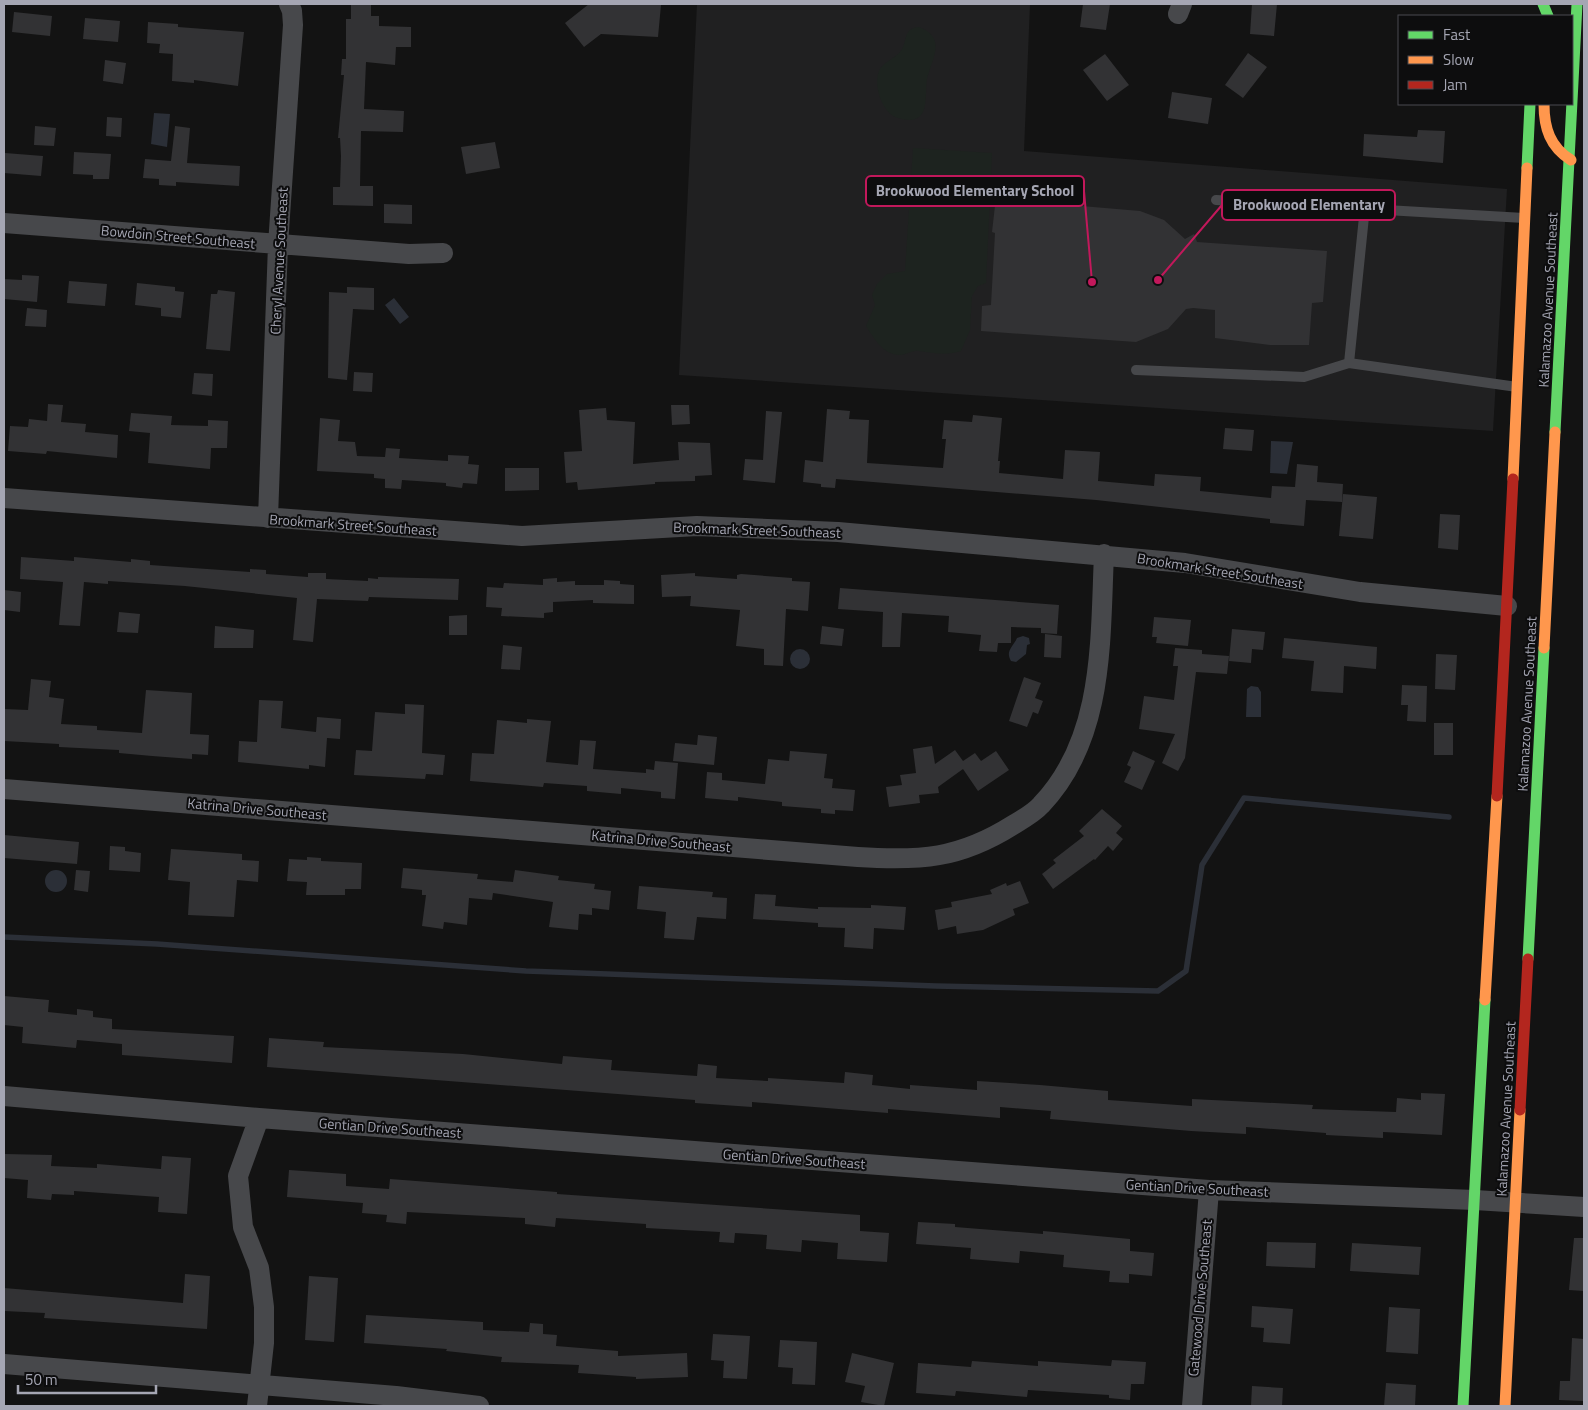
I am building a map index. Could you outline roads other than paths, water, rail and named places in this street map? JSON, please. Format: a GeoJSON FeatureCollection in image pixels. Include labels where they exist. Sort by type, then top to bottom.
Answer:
{"type":"FeatureCollection","features":[{"type":"Feature","properties":{"kind":"main road","name":"Kalamazoo Avenue Southeast"},"geometry":{"type":"LineString","coordinates":[[1505,1406],[1554,478],[1577,160],[1577,4]]}},
{"type":"Feature","properties":{"kind":"main road"},"geometry":{"type":"LineString","coordinates":[[1537,6],[1547,15]]}},
{"type":"Feature","properties":{"kind":"main road","name":"Kalamazoo Avenue Southeast"},"geometry":{"type":"LineString","coordinates":[[1464,1406],[1517,388],[1529,220],[1530,105]]}},
{"type":"Feature","properties":{"kind":"main road"},"geometry":{"type":"LineString","coordinates":[[1544,105],[1548,136],[1562,155],[1577,160]]}},
{"type":"Feature","properties":{"kind":"main road"},"geometry":{"type":"LineString","coordinates":[[1548,338],[1543,450],[1554,478]]}},
{"type":"Feature","properties":{"kind":"main road"},"geometry":{"type":"LineString","coordinates":[[1504,665],[1513,694],[1506,847]]}},
{"type":"Feature","properties":{"kind":"main road"},"geometry":{"type":"LineString","coordinates":[[1521,860],[1534,863]]}},
{"type":"Feature","properties":{"kind":"street","name":"Cheryl Avenue Southeast"},"geometry":{"type":"LineString","coordinates":[[268,518],[278,245],[293,25],[292,11],[289,4]]}},
{"type":"Feature","properties":{"kind":"street","name":"Bowdoin Street Southeast"},"geometry":{"type":"LineString","coordinates":[[4,223],[409,254],[442,253]]}},
{"type":"Feature","properties":{"kind":"street","name":"Brookmark Street Southeast"},"geometry":{"type":"LineString","coordinates":[[4,498],[522,536],[697,526],[770,528],[1104,554],[1185,563],[1360,592],[1507,606]]}},
{"type":"Feature","properties":{"kind":"street","name":"Katrina Drive Southeast"},"geometry":{"type":"LineString","coordinates":[[4,789],[902,860],[944,856],[991,839],[1031,814],[1041,806],[1068,770],[1085,731],[1095,689],[1104,554]]}},
{"type":"Feature","properties":{"kind":"street","name":"Gentian Drive Southeast"},"geometry":{"type":"LineString","coordinates":[[4,1096],[259,1118],[1209,1190],[1475,1200],[1584,1207]]}},
{"type":"Feature","properties":{"kind":"street"},"geometry":{"type":"LineString","coordinates":[[257,1406],[264,1343],[264,1307],[259,1268],[243,1227],[238,1176],[259,1118]]}},
{"type":"Feature","properties":{"kind":"street","name":"Gatewood Drive Southeast"},"geometry":{"type":"LineString","coordinates":[[1192,1406],[1209,1190]]}},
{"type":"Feature","properties":{"kind":"street"},"geometry":{"type":"LineString","coordinates":[[4,1364],[396,1396],[479,1406]]}},
{"type":"Feature","properties":{"kind":"lane"},"geometry":{"type":"LineString","coordinates":[[1216,200],[1365,207],[1529,220]]}},
{"type":"Feature","properties":{"kind":"lane"},"geometry":{"type":"LineString","coordinates":[[1349,363],[1365,207]]}},
{"type":"Feature","properties":{"kind":"lane"},"geometry":{"type":"LineString","coordinates":[[1136,370],[1304,378],[1349,363],[1517,388]]}},
{"type":"Feature","properties":{"kind":"waterway"},"geometry":{"type":"LineString","coordinates":[[4,937],[157,944],[526,971],[936,986],[1158,991],[1186,971],[1202,865],[1244,798],[1449,817]]}},
{"type":"Feature","properties":{"kind":"place","name":"Brookwood Elementary"},"geometry":{"type":"Point","coordinates":[1158,280]}},
{"type":"Feature","properties":{"kind":"place","name":"Brookwood Elementary School"},"geometry":{"type":"Point","coordinates":[1092,282]}}]}
